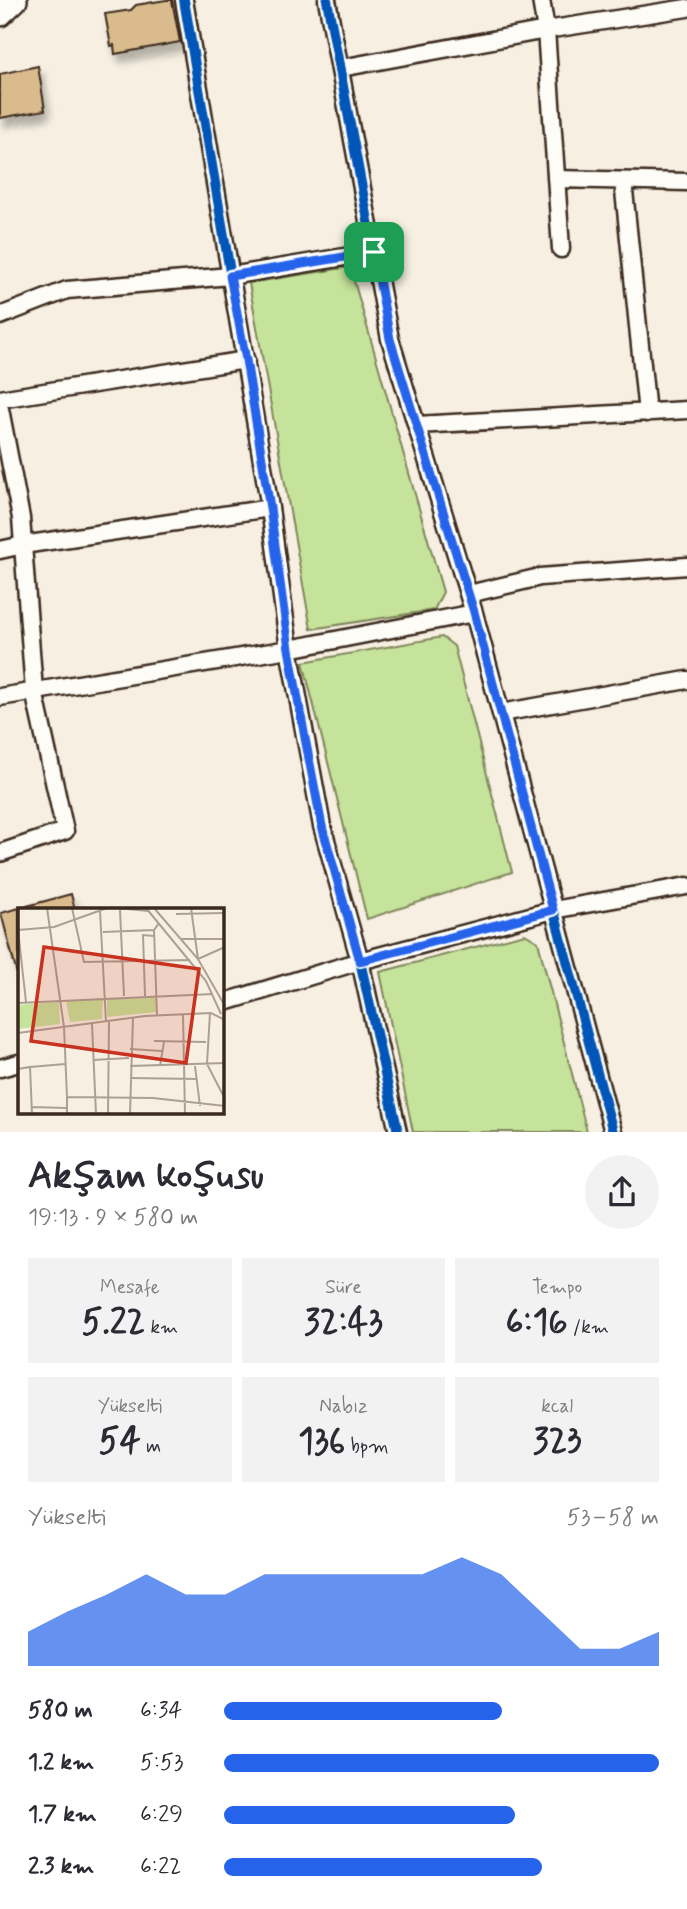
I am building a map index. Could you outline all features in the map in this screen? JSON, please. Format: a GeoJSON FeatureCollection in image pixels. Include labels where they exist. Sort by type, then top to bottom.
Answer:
{"type":"FeatureCollection","features":[{"type":"Feature","properties":{"kind":"street"},"geometry":{"type":"LineString","coordinates":[[0,15],[15,0]]}},
{"type":"Feature","properties":{"kind":"street"},"geometry":{"type":"LineString","coordinates":[[184,0],[270,508],[289,649],[322,826],[360,961],[398,1132]]}},
{"type":"Feature","properties":{"kind":"street"},"geometry":{"type":"LineString","coordinates":[[327,0],[390,339],[469,594],[613,1132]]}},
{"type":"Feature","properties":{"kind":"street"},"geometry":{"type":"LineString","coordinates":[[541,0],[546,30],[561,248]]}},
{"type":"Feature","properties":{"kind":"street"},"geometry":{"type":"LineString","coordinates":[[341,68],[546,30],[687,8]]}},
{"type":"Feature","properties":{"kind":"street"},"geometry":{"type":"LineString","coordinates":[[556,179],[687,182]]}},
{"type":"Feature","properties":{"kind":"street"},"geometry":{"type":"LineString","coordinates":[[623,181],[647,413]]}},
{"type":"Feature","properties":{"kind":"street"},"geometry":{"type":"LineString","coordinates":[[0,316],[67,290],[230,276],[374,252]]}},
{"type":"Feature","properties":{"kind":"street"},"geometry":{"type":"LineString","coordinates":[[0,398],[246,360]]}},
{"type":"Feature","properties":{"kind":"street"},"geometry":{"type":"LineString","coordinates":[[0,410],[21,519],[34,691],[65,831],[0,853]]}},
{"type":"Feature","properties":{"kind":"street"},"geometry":{"type":"LineString","coordinates":[[417,425],[687,410]]}},
{"type":"Feature","properties":{"kind":"street"},"geometry":{"type":"LineString","coordinates":[[0,550],[270,508]]}},
{"type":"Feature","properties":{"kind":"street"},"geometry":{"type":"LineString","coordinates":[[469,594],[540,577],[687,566]]}},
{"type":"Feature","properties":{"kind":"street"},"geometry":{"type":"LineString","coordinates":[[0,697],[289,649],[474,612]]}},
{"type":"Feature","properties":{"kind":"street"},"geometry":{"type":"LineString","coordinates":[[501,713],[687,680]]}},
{"type":"Feature","properties":{"kind":"street"},"geometry":{"type":"LineString","coordinates":[[224,1002],[360,961],[553,910],[687,886]]}},
{"type":"Feature","properties":{"kind":"street"},"geometry":{"type":"LineString","coordinates":[[0,1068],[18,1063]]}},
{"type":"Feature","properties":{"kind":"green space"},"geometry":{"type":"Polygon","coordinates":[[[350,267],[443,592],[434,610],[311,629],[249,283],[350,267]]]}},
{"type":"Feature","properties":{"kind":"green space"},"geometry":{"type":"Polygon","coordinates":[[[442,637],[454,646],[512,872],[367,919],[303,662],[442,637]]]}},
{"type":"Feature","properties":{"kind":"green space"},"geometry":{"type":"Polygon","coordinates":[[[525,934],[538,942],[587,1132],[413,1132],[380,972],[525,934]]]}},
{"type":"Feature","properties":{"kind":"building"},"geometry":{"type":"Polygon","coordinates":[[[172,0],[180,42],[115,54],[105,14],[172,0]]]}},
{"type":"Feature","properties":{"kind":"building"},"geometry":{"type":"Polygon","coordinates":[[[38,66],[45,110],[0,118],[0,74],[38,66]]]}},
{"type":"Feature","properties":{"kind":"building"},"geometry":{"type":"Polygon","coordinates":[[[71,894],[74,908],[19,908],[71,894]]]}},
{"type":"Feature","properties":{"kind":"building"},"geometry":{"type":"Polygon","coordinates":[[[18,908],[18,978],[1,913],[18,908]]]}},
{"type":"Feature","properties":{"kind":"cycle path"},"geometry":{"type":"LineString","coordinates":[[184,0],[270,508],[289,649],[322,826],[360,961],[398,1132]]}},
{"type":"Feature","properties":{"kind":"cycle path"},"geometry":{"type":"LineString","coordinates":[[327,0],[390,339],[474,613],[613,1132]]}},
{"type":"Feature","properties":{"kind":"route"},"geometry":{"type":"LineString","coordinates":[[374,252],[390,339],[474,612],[553,910],[360,961],[322,826],[305,738],[246,360],[230,276],[374,252]]}}]}
